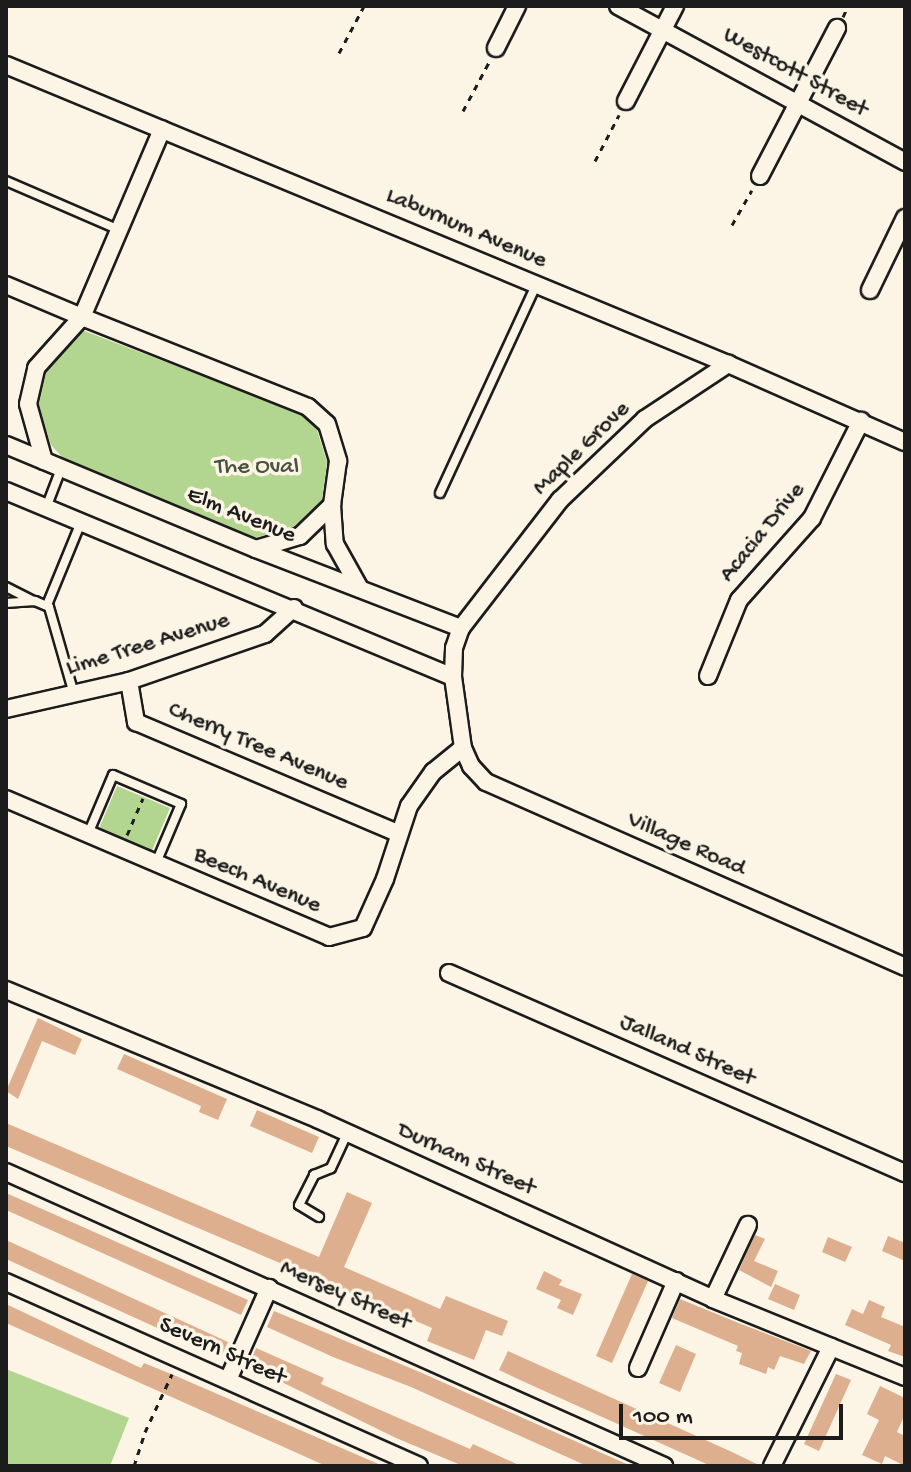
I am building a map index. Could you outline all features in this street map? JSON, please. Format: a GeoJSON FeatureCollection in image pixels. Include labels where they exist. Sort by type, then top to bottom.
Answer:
{"type":"FeatureCollection","features":[{"type":"Feature","properties":{"kind":"street"},"geometry":{"type":"LineString","coordinates":[[496,48],[517,6]]}},
{"type":"Feature","properties":{"kind":"street","name":"Westcott Street"},"geometry":{"type":"LineString","coordinates":[[618,6],[905,162]]}},
{"type":"Feature","properties":{"kind":"street"},"geometry":{"type":"LineString","coordinates":[[626,101],[675,6]]}},
{"type":"Feature","properties":{"kind":"street"},"geometry":{"type":"LineString","coordinates":[[760,176],[837,28]]}},
{"type":"Feature","properties":{"kind":"street","name":"Laburnum Avenue"},"geometry":{"type":"LineString","coordinates":[[6,65],[728,364],[905,442]]}},
{"type":"Feature","properties":{"kind":"street"},"geometry":{"type":"LineString","coordinates":[[44,461],[28,404],[36,368],[82,317],[162,129]]}},
{"type":"Feature","properties":{"kind":"street"},"geometry":{"type":"LineString","coordinates":[[870,290],[905,218]]}},
{"type":"Feature","properties":{"kind":"street"},"geometry":{"type":"LineString","coordinates":[[6,285],[308,407],[327,424],[338,461],[332,505],[335,544],[359,587]]}},
{"type":"Feature","properties":{"kind":"street","name":"Maple Grove"},"geometry":{"type":"LineString","coordinates":[[461,628],[560,500],[645,419],[728,364]]}},
{"type":"Feature","properties":{"kind":"street","name":"Acacia Drive"},"geometry":{"type":"LineString","coordinates":[[708,676],[739,600],[812,518],[861,421]]}},
{"type":"Feature","properties":{"kind":"street","name":"Elm Avenue"},"geometry":{"type":"LineString","coordinates":[[6,445],[256,549],[461,628]]}},
{"type":"Feature","properties":{"kind":"street"},"geometry":{"type":"LineString","coordinates":[[6,491],[294,608],[453,677]]}},
{"type":"Feature","properties":{"kind":"street"},"geometry":{"type":"LineString","coordinates":[[256,549],[300,536],[332,505]]}},
{"type":"Feature","properties":{"kind":"street","name":"Lime Tree Avenue"},"geometry":{"type":"LineString","coordinates":[[6,709],[129,681],[265,634],[294,608]]}},
{"type":"Feature","properties":{"kind":"street"},"geometry":{"type":"LineString","coordinates":[[461,628],[454,648],[453,677],[463,748]]}},
{"type":"Feature","properties":{"kind":"street","name":"Cherry Tree Avenue"},"geometry":{"type":"LineString","coordinates":[[129,681],[136,722],[398,833]]}},
{"type":"Feature","properties":{"kind":"street","name":"Beech Avenue"},"geometry":{"type":"LineString","coordinates":[[6,799],[329,937],[363,928],[385,879],[409,806],[433,772],[463,748]]}},
{"type":"Feature","properties":{"kind":"street","name":"Village Road"},"geometry":{"type":"LineString","coordinates":[[463,748],[471,766],[486,782],[905,967]]}},
{"type":"Feature","properties":{"kind":"street","name":"Jalland Street"},"geometry":{"type":"LineString","coordinates":[[449,973],[905,1173]]}},
{"type":"Feature","properties":{"kind":"street","name":"Durham Street"},"geometry":{"type":"LineString","coordinates":[[6,990],[347,1133],[713,1299],[905,1377]]}},
{"type":"Feature","properties":{"kind":"street","name":"Mersey Street"},"geometry":{"type":"LineString","coordinates":[[6,1172],[664,1466]]}},
{"type":"Feature","properties":{"kind":"street"},"geometry":{"type":"LineString","coordinates":[[713,1299],[748,1225]]}},
{"type":"Feature","properties":{"kind":"street"},"geometry":{"type":"LineString","coordinates":[[638,1368],[676,1281]]}},
{"type":"Feature","properties":{"kind":"street","name":"Severn Street"},"geometry":{"type":"LineString","coordinates":[[6,1282],[419,1466]]}},
{"type":"Feature","properties":{"kind":"street"},"geometry":{"type":"LineString","coordinates":[[228,1380],[269,1288]]}},
{"type":"Feature","properties":{"kind":"street"},"geometry":{"type":"LineString","coordinates":[[772,1466],[831,1347]]}},
{"type":"Feature","properties":{"kind":"lane"},"geometry":{"type":"LineString","coordinates":[[6,181],[119,230]]}},
{"type":"Feature","properties":{"kind":"lane"},"geometry":{"type":"LineString","coordinates":[[440,493],[536,285]]}},
{"type":"Feature","properties":{"kind":"lane"},"geometry":{"type":"LineString","coordinates":[[46,508],[61,468]]}},
{"type":"Feature","properties":{"kind":"lane"},"geometry":{"type":"LineString","coordinates":[[74,694],[47,605],[81,522]]}},
{"type":"Feature","properties":{"kind":"lane"},"geometry":{"type":"LineString","coordinates":[[6,587],[47,605]]}},
{"type":"Feature","properties":{"kind":"lane"},"geometry":{"type":"LineString","coordinates":[[6,603],[35,601]]}},
{"type":"Feature","properties":{"kind":"lane"},"geometry":{"type":"LineString","coordinates":[[88,835],[113,775],[181,804],[155,865]]}},
{"type":"Feature","properties":{"kind":"lane"},"geometry":{"type":"LineString","coordinates":[[319,1217],[299,1205],[314,1175],[331,1168],[347,1133]]}},
{"type":"Feature","properties":{"kind":"path"},"geometry":{"type":"LineString","coordinates":[[339,53],[364,6]]}},
{"type":"Feature","properties":{"kind":"path"},"geometry":{"type":"LineString","coordinates":[[463,111],[496,48]]}},
{"type":"Feature","properties":{"kind":"path"},"geometry":{"type":"LineString","coordinates":[[595,161],[626,101]]}},
{"type":"Feature","properties":{"kind":"path"},"geometry":{"type":"LineString","coordinates":[[732,225],[760,176]]}},
{"type":"Feature","properties":{"kind":"path"},"geometry":{"type":"LineString","coordinates":[[120,849],[147,789]]}},
{"type":"Feature","properties":{"kind":"path"},"geometry":{"type":"LineString","coordinates":[[134,1466],[145,1432],[178,1361]]}},
{"type":"Feature","properties":{"kind":"green space","name":"The Oval"},"geometry":{"type":"Polygon","coordinates":[[[82,330],[302,414],[317,430],[327,462],[322,500],[291,529],[253,538],[63,458],[51,445],[38,405],[43,373],[82,330]]]}},
{"type":"Feature","properties":{"kind":"green space"},"geometry":{"type":"Polygon","coordinates":[[[117,786],[170,808],[151,853],[98,831],[117,786]]]}},
{"type":"Feature","properties":{"kind":"green space"},"geometry":{"type":"Polygon","coordinates":[[[6,1369],[129,1418],[110,1466],[6,1466],[6,1369]]]}},
{"type":"Feature","properties":{"kind":"building"},"geometry":{"type":"Polygon","coordinates":[[[38,1018],[82,1039],[75,1055],[42,1041],[18,1099],[6,1091],[38,1018]]]}},
{"type":"Feature","properties":{"kind":"building"},"geometry":{"type":"Polygon","coordinates":[[[124,1054],[227,1099],[218,1120],[199,1112],[201,1106],[117,1069],[124,1054]]]}},
{"type":"Feature","properties":{"kind":"building"},"geometry":{"type":"Polygon","coordinates":[[[257,1110],[319,1137],[312,1153],[250,1126],[257,1110]]]}},
{"type":"Feature","properties":{"kind":"building"},"geometry":{"type":"Polygon","coordinates":[[[6,1123],[319,1257],[347,1192],[372,1203],[344,1267],[440,1309],[446,1296],[508,1321],[502,1336],[486,1330],[474,1360],[427,1341],[432,1328],[6,1146],[6,1123]]]}},
{"type":"Feature","properties":{"kind":"building"},"geometry":{"type":"Polygon","coordinates":[[[6,1193],[248,1300],[241,1315],[6,1210],[6,1193]]]}},
{"type":"Feature","properties":{"kind":"building"},"geometry":{"type":"Polygon","coordinates":[[[755,1235],[765,1239],[754,1261],[778,1271],[771,1287],[739,1270],[755,1235]]]}},
{"type":"Feature","properties":{"kind":"building"},"geometry":{"type":"Polygon","coordinates":[[[888,1236],[905,1243],[905,1261],[882,1251],[888,1236]]]}},
{"type":"Feature","properties":{"kind":"building"},"geometry":{"type":"Polygon","coordinates":[[[828,1237],[852,1247],[845,1262],[822,1252],[828,1237]]]}},
{"type":"Feature","properties":{"kind":"building"},"geometry":{"type":"Polygon","coordinates":[[[6,1240],[228,1342],[221,1357],[6,1259],[6,1240]]]}},
{"type":"Feature","properties":{"kind":"building"},"geometry":{"type":"Polygon","coordinates":[[[544,1271],[562,1280],[559,1285],[582,1294],[573,1315],[557,1308],[561,1300],[536,1289],[544,1271]]]}},
{"type":"Feature","properties":{"kind":"building"},"geometry":{"type":"Polygon","coordinates":[[[632,1274],[648,1281],[612,1363],[596,1356],[632,1274]]]}},
{"type":"Feature","properties":{"kind":"building"},"geometry":{"type":"Polygon","coordinates":[[[775,1284],[800,1295],[794,1310],[768,1299],[775,1284]]]}},
{"type":"Feature","properties":{"kind":"building"},"geometry":{"type":"Polygon","coordinates":[[[680,1299],[811,1351],[804,1364],[780,1356],[774,1370],[768,1367],[766,1374],[739,1364],[742,1353],[736,1351],[738,1346],[672,1318],[680,1299]]]}},
{"type":"Feature","properties":{"kind":"building"},"geometry":{"type":"Polygon","coordinates":[[[869,1300],[885,1307],[881,1317],[905,1327],[905,1357],[888,1351],[891,1345],[845,1325],[852,1309],[863,1314],[869,1300]]]}},
{"type":"Feature","properties":{"kind":"building"},"geometry":{"type":"Polygon","coordinates":[[[6,1304],[141,1368],[144,1363],[383,1466],[326,1466],[6,1323],[6,1304]]]}},
{"type":"Feature","properties":{"kind":"building"},"geometry":{"type":"Polygon","coordinates":[[[274,1311],[631,1466],[587,1466],[411,1387],[333,1357],[267,1327],[274,1311]]]}},
{"type":"Feature","properties":{"kind":"building"},"geometry":{"type":"Polygon","coordinates":[[[676,1345],[696,1354],[680,1392],[659,1383],[676,1345]]]}},
{"type":"Feature","properties":{"kind":"building"},"geometry":{"type":"Polygon","coordinates":[[[256,1348],[324,1378],[321,1384],[470,1449],[473,1444],[521,1466],[463,1466],[396,1438],[249,1366],[256,1348]]]}},
{"type":"Feature","properties":{"kind":"building"},"geometry":{"type":"Polygon","coordinates":[[[508,1351],[761,1466],[711,1466],[520,1380],[499,1370],[508,1351]]]}},
{"type":"Feature","properties":{"kind":"building"},"geometry":{"type":"Polygon","coordinates":[[[836,1374],[851,1380],[819,1451],[804,1444],[836,1374]]]}},
{"type":"Feature","properties":{"kind":"building"},"geometry":{"type":"Polygon","coordinates":[[[880,1386],[905,1398],[905,1414],[897,1432],[905,1436],[905,1466],[885,1456],[882,1464],[862,1455],[879,1420],[867,1414],[880,1386]]]}}]}
